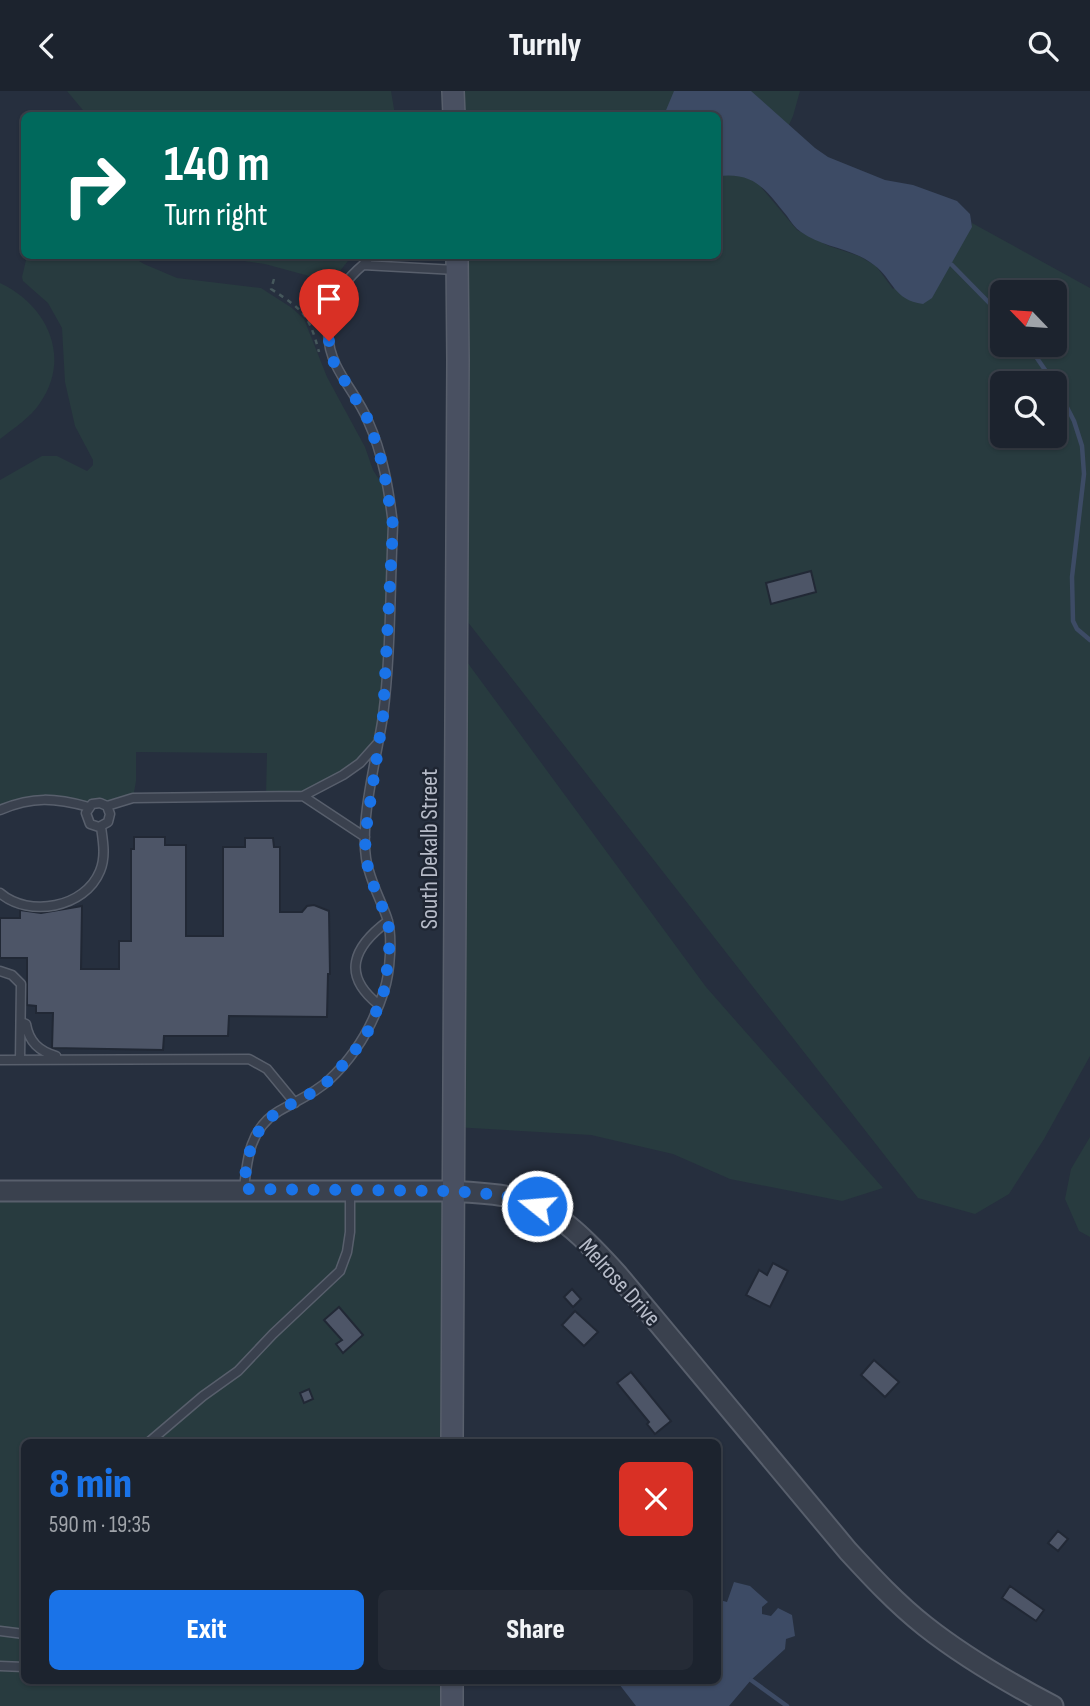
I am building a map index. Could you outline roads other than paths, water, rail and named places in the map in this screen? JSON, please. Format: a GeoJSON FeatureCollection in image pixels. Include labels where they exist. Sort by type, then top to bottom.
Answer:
{"type":"FeatureCollection","features":[{"type":"Feature","properties":{"kind":"main road"},"geometry":{"type":"LineString","coordinates":[[453,91],[454,112]]}},
{"type":"Feature","properties":{"kind":"main road","name":"South Dekalb Street"},"geometry":{"type":"LineString","coordinates":[[452,1439],[457,263]]}},
{"type":"Feature","properties":{"kind":"main road"},"geometry":{"type":"LineString","coordinates":[[452,1684],[452,1706]]}},
{"type":"Feature","properties":{"kind":"street","name":"Melrose Drive"},"geometry":{"type":"LineString","coordinates":[[0,1191],[453,1191],[521,1199],[537,1206],[583,1238],[618,1275],[839,1540],[887,1593],[925,1626],[964,1653],[1052,1706]]}},
{"type":"Feature","properties":{"kind":"lane"},"geometry":{"type":"LineString","coordinates":[[244,1189],[247,1158],[256,1135],[269,1118],[327,1082],[352,1055],[370,1028],[385,988],[390,940],[388,921],[370,877],[365,837],[383,716],[393,525],[383,466],[369,421],[334,363],[328,327],[335,298],[342,286],[368,259]]}},
{"type":"Feature","properties":{"kind":"lane"},"geometry":{"type":"LineString","coordinates":[[363,265],[457,263]]}},
{"type":"Feature","properties":{"kind":"lane"},"geometry":{"type":"LineString","coordinates":[[0,810],[38,799],[89,807],[98,803],[107,806],[133,798],[303,796],[343,775],[360,763],[377,744]]}},
{"type":"Feature","properties":{"kind":"lane"},"geometry":{"type":"LineString","coordinates":[[303,796],[365,837]]}},
{"type":"Feature","properties":{"kind":"lane"},"geometry":{"type":"LineString","coordinates":[[89,807],[87,820],[94,826],[101,827],[110,820],[107,806]]}},
{"type":"Feature","properties":{"kind":"lane"},"geometry":{"type":"LineString","coordinates":[[0,893],[20,903],[42,906],[63,904],[83,893],[100,871],[103,845],[101,827]]}},
{"type":"Feature","properties":{"kind":"lane"},"geometry":{"type":"LineString","coordinates":[[379,1005],[359,985],[355,966],[363,942],[388,921]]}},
{"type":"Feature","properties":{"kind":"lane"},"geometry":{"type":"LineString","coordinates":[[0,971],[12,975],[21,984],[20,1060]]}},
{"type":"Feature","properties":{"kind":"lane"},"geometry":{"type":"LineString","coordinates":[[21,1022],[26,1024],[32,1042],[45,1053],[60,1057],[61,1060]]}},
{"type":"Feature","properties":{"kind":"lane"},"geometry":{"type":"LineString","coordinates":[[0,1060],[249,1059],[267,1069],[295,1103]]}},
{"type":"Feature","properties":{"kind":"lane"},"geometry":{"type":"LineString","coordinates":[[153,1439],[203,1396],[238,1371],[340,1271],[350,1232],[351,1190]]}},
{"type":"Feature","properties":{"kind":"lane"},"geometry":{"type":"LineString","coordinates":[[0,1631],[21,1634]]}},
{"type":"Feature","properties":{"kind":"lane"},"geometry":{"type":"LineString","coordinates":[[0,1665],[21,1668]]}},
{"type":"Feature","properties":{"kind":"water"},"geometry":{"type":"Polygon","coordinates":[[[674,91],[751,91],[828,157],[885,180],[913,185],[957,201],[970,214],[972,227],[932,298],[923,304],[913,302],[900,294],[881,271],[866,259],[819,242],[799,230],[758,184],[741,177],[721,176],[721,112],[665,112],[674,91]]]}},
{"type":"Feature","properties":{"kind":"water"},"geometry":{"type":"Polygon","coordinates":[[[734,1582],[750,1586],[768,1602],[762,1607],[762,1614],[771,1616],[778,1608],[792,1615],[795,1636],[786,1639],[785,1649],[751,1680],[729,1706],[636,1706],[619,1684],[721,1684],[721,1600],[727,1602],[734,1582]]]}},
{"type":"Feature","properties":{"kind":"waterway"},"geometry":{"type":"LineString","coordinates":[[952,265],[990,304]]}},
{"type":"Feature","properties":{"kind":"waterway"},"geometry":{"type":"LineString","coordinates":[[1036,357],[1046,371]]}},
{"type":"Feature","properties":{"kind":"waterway"},"geometry":{"type":"LineString","coordinates":[[1067,407],[1082,446],[1084,474],[1072,577],[1073,621],[1077,629],[1090,640]]}},
{"type":"Feature","properties":{"kind":"waterway"},"geometry":{"type":"LineString","coordinates":[[751,1680],[787,1706]]}}]}
